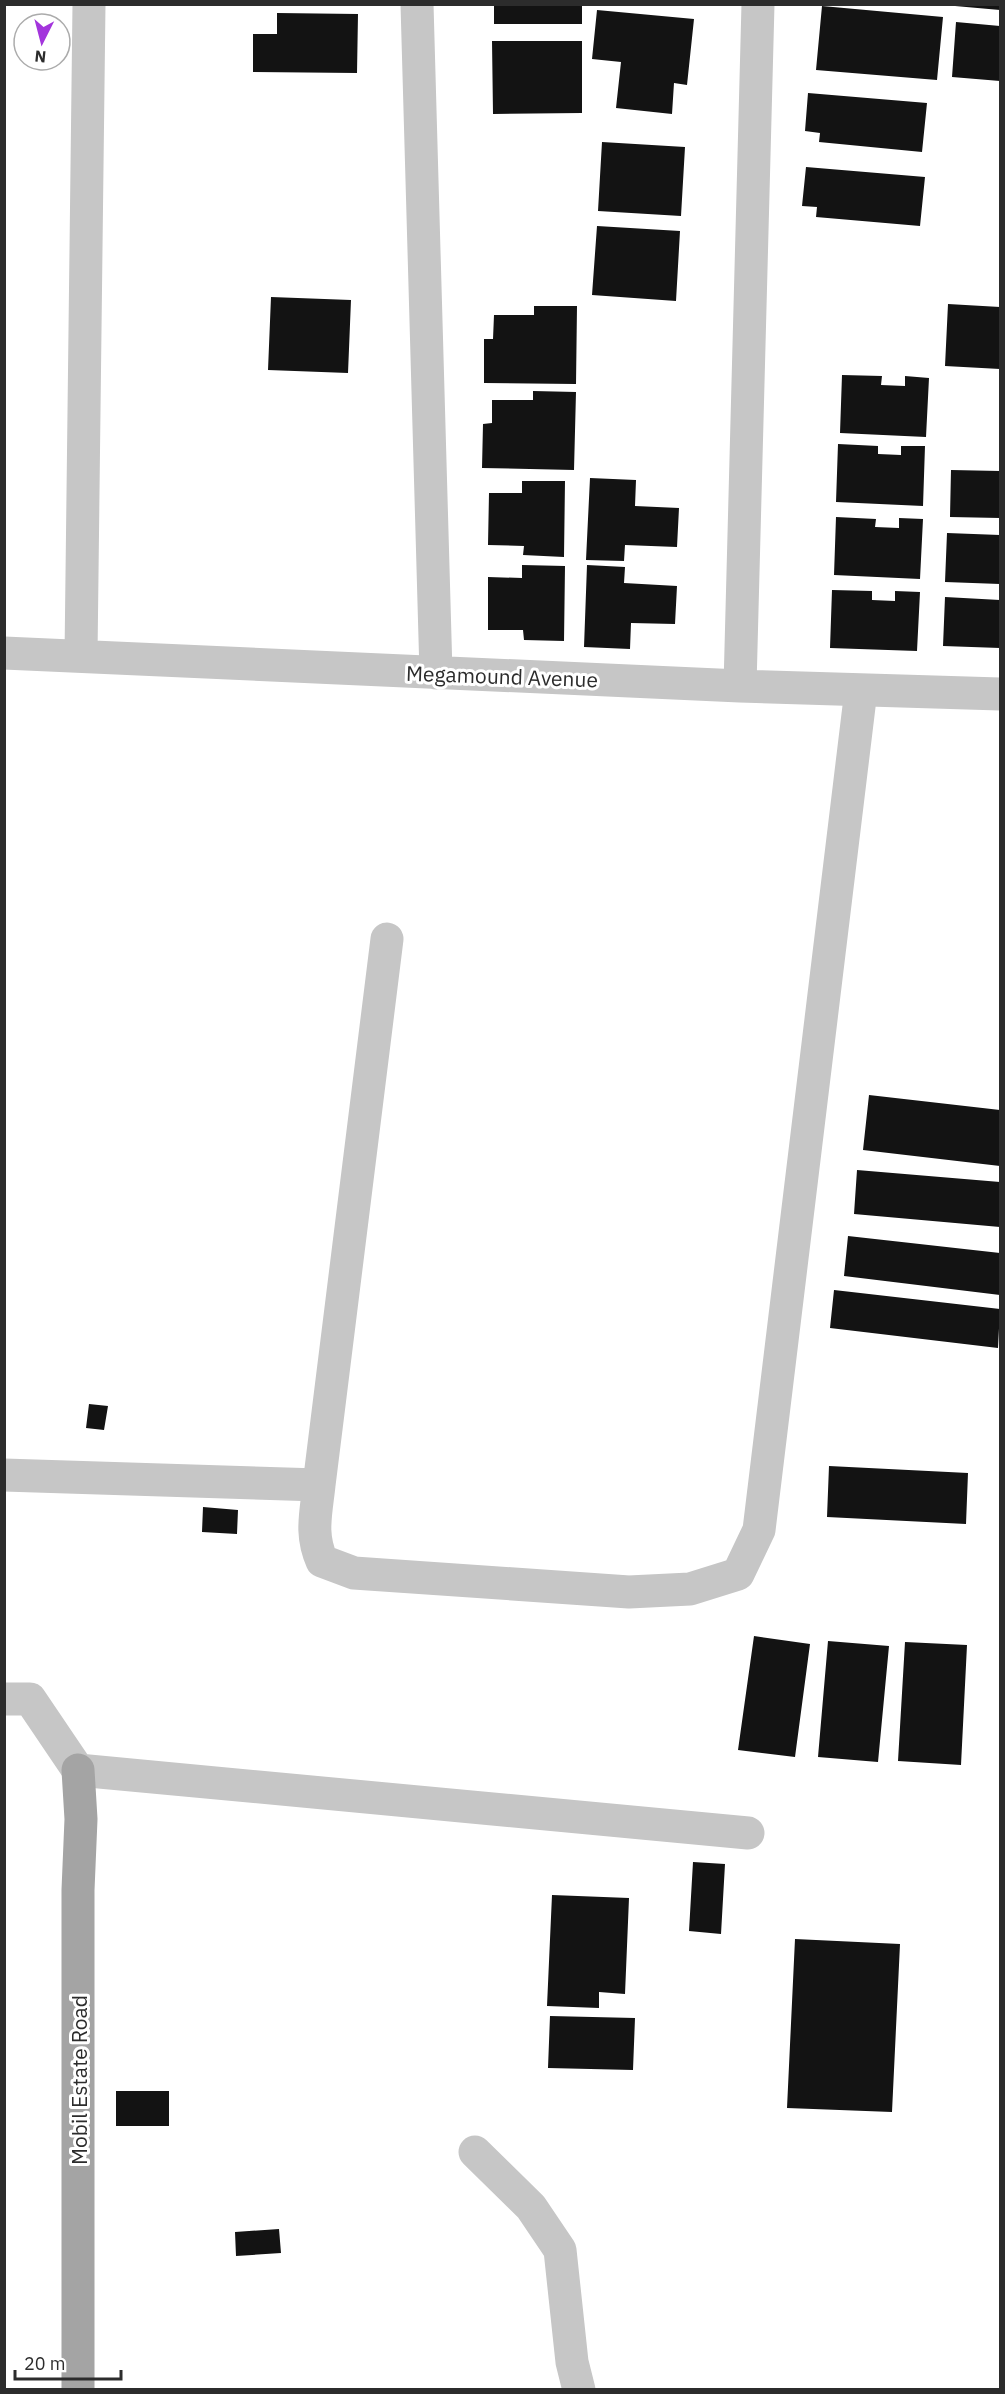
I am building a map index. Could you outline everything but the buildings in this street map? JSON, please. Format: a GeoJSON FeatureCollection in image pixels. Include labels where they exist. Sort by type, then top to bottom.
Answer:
{"type":"FeatureCollection","features":[{"type":"Feature","properties":{"kind":"main road","name":"Mobil Estate Road"},"geometry":{"type":"LineString","coordinates":[[78,1770],[81,1819],[78,1890],[78,2390]]}},
{"type":"Feature","properties":{"kind":"street"},"geometry":{"type":"LineString","coordinates":[[81,656],[89,4]]}},
{"type":"Feature","properties":{"kind":"street"},"geometry":{"type":"LineString","coordinates":[[417,4],[436,674]]}},
{"type":"Feature","properties":{"kind":"street"},"geometry":{"type":"LineString","coordinates":[[740,686],[758,4]]}},
{"type":"Feature","properties":{"kind":"street","name":"Megamound Avenue"},"geometry":{"type":"LineString","coordinates":[[4,654],[436,674],[1000,694]]}},
{"type":"Feature","properties":{"kind":"street"},"geometry":{"type":"LineString","coordinates":[[387,939],[314,1524],[315,1545],[322,1561],[354,1573],[629,1592],[690,1589],[738,1574],[759,1530],[861,690]]}},
{"type":"Feature","properties":{"kind":"street"},"geometry":{"type":"LineString","coordinates":[[4,1475],[319,1485]]}},
{"type":"Feature","properties":{"kind":"street"},"geometry":{"type":"LineString","coordinates":[[4,1699],[30,1699],[78,1770],[748,1833]]}},
{"type":"Feature","properties":{"kind":"street"},"geometry":{"type":"LineString","coordinates":[[475,2152],[531,2207],[560,2250],[572,2362],[579,2390]]}}]}
